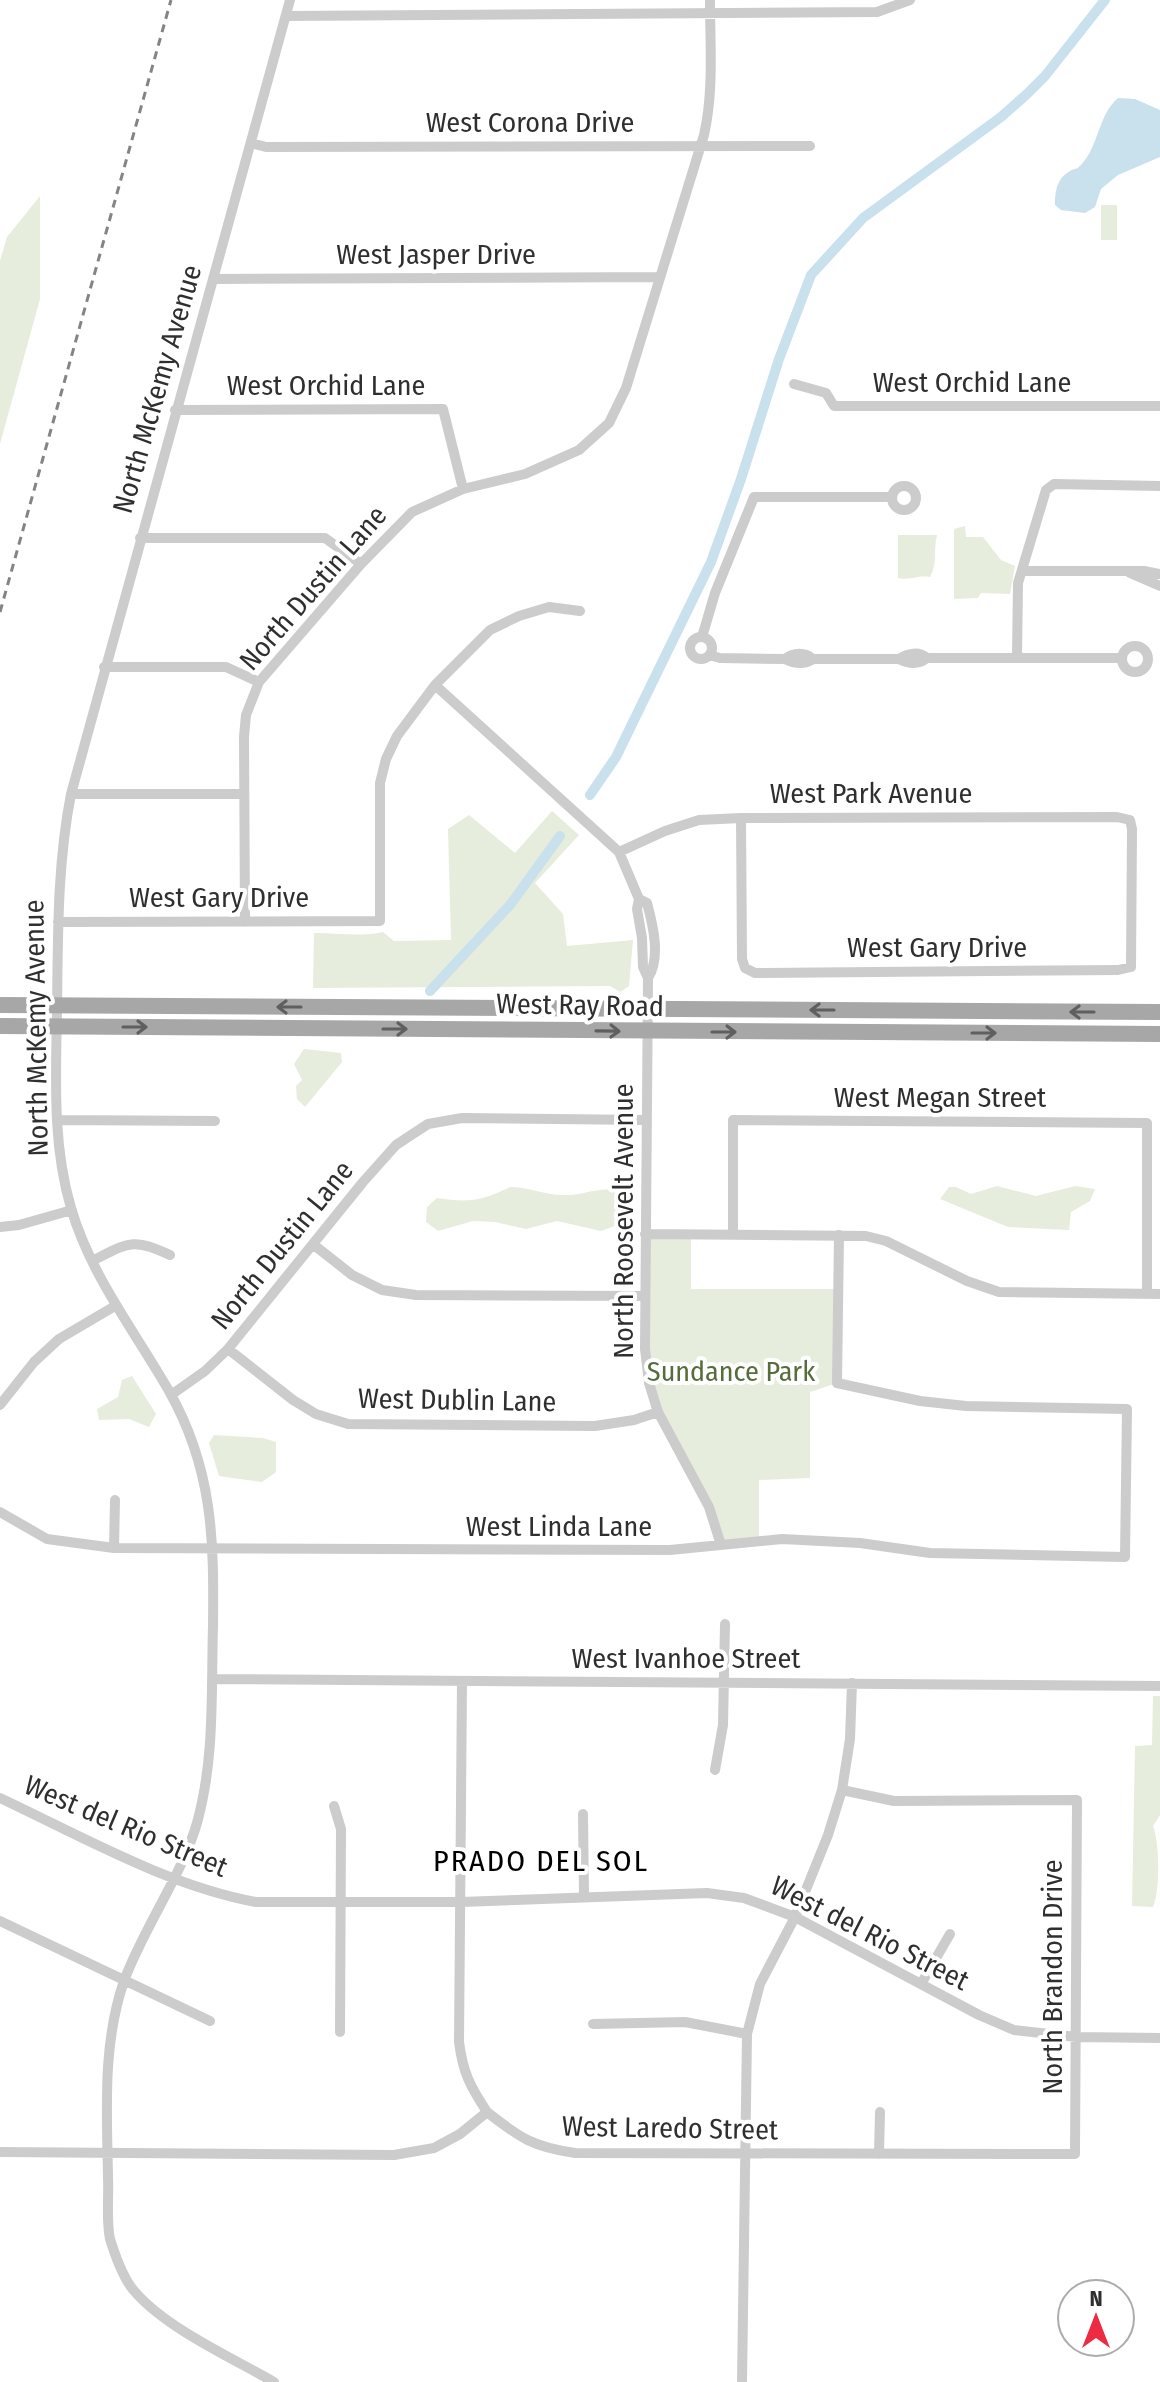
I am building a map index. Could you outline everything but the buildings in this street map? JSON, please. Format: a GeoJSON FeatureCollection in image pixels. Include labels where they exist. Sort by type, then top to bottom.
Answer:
{"type":"FeatureCollection","features":[{"type":"Feature","properties":{"kind":"main road","name":"West Ray Road"},"geometry":{"type":"LineString","coordinates":[[0,1005],[1160,1012]]}},
{"type":"Feature","properties":{"kind":"main road","name":"West Ray Road"},"geometry":{"type":"LineString","coordinates":[[0,1026],[1160,1034]]}},
{"type":"Feature","properties":{"kind":"street","name":"North McKemy Avenue"},"geometry":{"type":"LineString","coordinates":[[274,2382],[173,2325],[133,2291],[109,2236],[107,2076],[110,2033],[125,1980],[195,1829],[207,1782],[212,1738],[214,1547],[200,1464],[171,1395],[115,1306],[92,1261],[72,1210],[61,1165],[57,1120],[57,1005],[60,860],[71,794],[290,0]]}},
{"type":"Feature","properties":{"kind":"street","name":"North Dustin Lane"},"geometry":{"type":"LineString","coordinates":[[245,922],[243,794],[246,715],[259,682],[361,564],[412,512],[463,489],[525,474],[579,450],[609,423],[626,388],[709,114],[710,0]]}},
{"type":"Feature","properties":{"kind":"street"},"geometry":{"type":"LineString","coordinates":[[286,16],[877,12],[910,0]]}},
{"type":"Feature","properties":{"kind":"street","name":"West Corona Drive"},"geometry":{"type":"LineString","coordinates":[[251,143],[266,147],[810,146]]}},
{"type":"Feature","properties":{"kind":"street","name":"West Jasper Drive"},"geometry":{"type":"LineString","coordinates":[[213,279],[659,277]]}},
{"type":"Feature","properties":{"kind":"street","name":"West Orchid Lane"},"geometry":{"type":"LineString","coordinates":[[794,384],[826,393],[834,406],[1160,406]]}},
{"type":"Feature","properties":{"kind":"street","name":"West Orchid Lane"},"geometry":{"type":"LineString","coordinates":[[175,410],[443,409],[463,489]]}},
{"type":"Feature","properties":{"kind":"street"},"geometry":{"type":"LineString","coordinates":[[1017,657],[1017,596],[1046,490],[1054,484],[1160,486]]}},
{"type":"Feature","properties":{"kind":"street"},"geometry":{"type":"LineString","coordinates":[[702,637],[715,593],[754,497],[892,497]]}},
{"type":"Feature","properties":{"kind":"street"},"geometry":{"type":"LineString","coordinates":[[140,538],[325,538],[361,564]]}},
{"type":"Feature","properties":{"kind":"street"},"geometry":{"type":"LineString","coordinates":[[1022,571],[1144,571],[1160,574]]}},
{"type":"Feature","properties":{"kind":"street"},"geometry":{"type":"LineString","coordinates":[[1128,572],[1160,586]]}},
{"type":"Feature","properties":{"kind":"street"},"geometry":{"type":"LineString","coordinates":[[435,685],[490,630],[519,616],[549,607],[580,611]]}},
{"type":"Feature","properties":{"kind":"street"},"geometry":{"type":"LineString","coordinates":[[702,637],[711,642],[709,655]]}},
{"type":"Feature","properties":{"kind":"street"},"geometry":{"type":"LineString","coordinates":[[702,637],[692,641],[690,651],[698,659],[709,655],[785,659],[791,654],[808,654],[813,659],[899,659],[907,663],[921,663],[927,658],[1122,658]]}},
{"type":"Feature","properties":{"kind":"street"},"geometry":{"type":"LineString","coordinates":[[104,667],[226,667],[259,682]]}},
{"type":"Feature","properties":{"kind":"street","name":"North Roosevelt Avenue"},"geometry":{"type":"LineString","coordinates":[[435,685],[619,852],[639,899],[637,909],[643,967],[648,978],[645,1349],[649,1383],[658,1412],[709,1507],[721,1545]]}},
{"type":"Feature","properties":{"kind":"street","name":"West Gary Drive"},"geometry":{"type":"LineString","coordinates":[[58,922],[380,921],[380,783],[386,759],[397,736],[435,685]]}},
{"type":"Feature","properties":{"kind":"street"},"geometry":{"type":"LineString","coordinates":[[71,794],[243,794]]}},
{"type":"Feature","properties":{"kind":"street","name":"West Park Avenue"},"geometry":{"type":"LineString","coordinates":[[619,852],[665,831],[699,820],[1117,817],[1130,820],[1131,967]]}},
{"type":"Feature","properties":{"kind":"street","name":"West Gary Drive"},"geometry":{"type":"LineString","coordinates":[[741,818],[742,959],[745,968],[755,973],[1118,970],[1131,967]]}},
{"type":"Feature","properties":{"kind":"street","name":"North Dustin Lane"},"geometry":{"type":"LineString","coordinates":[[171,1395],[205,1371],[228,1349],[363,1182],[396,1145],[428,1124],[462,1118],[646,1120]]}},
{"type":"Feature","properties":{"kind":"street"},"geometry":{"type":"LineString","coordinates":[[57,1120],[215,1121]]}},
{"type":"Feature","properties":{"kind":"street","name":"West Megan Street"},"geometry":{"type":"LineString","coordinates":[[733,1234],[733,1120],[1147,1123],[1147,1294]]}},
{"type":"Feature","properties":{"kind":"street"},"geometry":{"type":"LineString","coordinates":[[0,1227],[19,1225],[72,1210]]}},
{"type":"Feature","properties":{"kind":"street"},"geometry":{"type":"LineString","coordinates":[[645,1234],[866,1236],[886,1241],[967,1281],[999,1292],[1160,1294]]}},
{"type":"Feature","properties":{"kind":"street","name":"West Linda Lane"},"geometry":{"type":"LineString","coordinates":[[0,1512],[47,1539],[114,1548],[670,1550],[782,1539],[860,1543],[930,1553],[1125,1557],[1127,1409],[966,1406],[920,1401],[837,1383],[839,1235]]}},
{"type":"Feature","properties":{"kind":"street"},"geometry":{"type":"LineString","coordinates":[[92,1261],[133,1244],[147,1244],[170,1255]]}},
{"type":"Feature","properties":{"kind":"street"},"geometry":{"type":"LineString","coordinates":[[314,1245],[352,1275],[382,1290],[416,1295],[645,1296]]}},
{"type":"Feature","properties":{"kind":"street"},"geometry":{"type":"LineString","coordinates":[[0,1405],[4,1391],[59,1339],[115,1306]]}},
{"type":"Feature","properties":{"kind":"street","name":"West Dublin Lane"},"geometry":{"type":"LineString","coordinates":[[228,1349],[293,1400],[316,1414],[348,1424],[595,1426],[634,1420],[658,1412]]}},
{"type":"Feature","properties":{"kind":"street"},"geometry":{"type":"LineString","coordinates":[[114,1548],[115,1500]]}},
{"type":"Feature","properties":{"kind":"street"},"geometry":{"type":"LineString","coordinates":[[715,1770],[723,1725],[725,1624]]}},
{"type":"Feature","properties":{"kind":"street","name":"West Ivanhoe Street"},"geometry":{"type":"LineString","coordinates":[[212,1679],[1160,1686]]}},
{"type":"Feature","properties":{"kind":"street"},"geometry":{"type":"LineString","coordinates":[[0,2152],[394,2155],[434,2148],[460,2134],[487,2112],[469,2086],[459,2042],[462,1682]]}},
{"type":"Feature","properties":{"kind":"street"},"geometry":{"type":"LineString","coordinates":[[742,2382],[747,2034],[760,1984],[795,1917],[828,1835],[842,1790],[850,1739],[852,1683]]}},
{"type":"Feature","properties":{"kind":"street","name":"North Brandon Drive"},"geometry":{"type":"LineString","coordinates":[[842,1790],[894,1801],[1077,1800],[1075,2154]]}},
{"type":"Feature","properties":{"kind":"street","name":"West del Rio Street"},"geometry":{"type":"LineString","coordinates":[[0,1798],[173,1878],[225,1897],[256,1902],[461,1902],[707,1893],[744,1898],[795,1917],[1014,2030],[1076,2037],[1160,2038]]}},
{"type":"Feature","properties":{"kind":"street"},"geometry":{"type":"LineString","coordinates":[[334,1806],[341,1829],[340,2032]]}},
{"type":"Feature","properties":{"kind":"street"},"geometry":{"type":"LineString","coordinates":[[583,1814],[584,1897]]}},
{"type":"Feature","properties":{"kind":"street"},"geometry":{"type":"LineString","coordinates":[[0,1921],[210,2021]]}},
{"type":"Feature","properties":{"kind":"street"},"geometry":{"type":"LineString","coordinates":[[921,1984],[950,1934]]}},
{"type":"Feature","properties":{"kind":"street"},"geometry":{"type":"LineString","coordinates":[[593,2024],[685,2022],[747,2034]]}},
{"type":"Feature","properties":{"kind":"street","name":"West Laredo Street"},"geometry":{"type":"LineString","coordinates":[[487,2112],[513,2133],[543,2148],[575,2153],[1075,2154]]}},
{"type":"Feature","properties":{"kind":"street"},"geometry":{"type":"LineString","coordinates":[[879,2154],[880,2112]]}},
{"type":"Feature","properties":{"kind":"green space"},"geometry":{"type":"Polygon","coordinates":[[[40,196],[40,299],[0,444],[0,261],[7,237],[40,196]]]}},
{"type":"Feature","properties":{"kind":"green space"},"geometry":{"type":"Polygon","coordinates":[[[1101,205],[1117,205],[1117,240],[1101,240],[1101,205]]]}},
{"type":"Feature","properties":{"kind":"green space"},"geometry":{"type":"Polygon","coordinates":[[[965,526],[966,537],[983,537],[1001,560],[1015,566],[1010,594],[981,593],[978,598],[954,599],[954,529],[965,526]]]}},
{"type":"Feature","properties":{"kind":"green space"},"geometry":{"type":"Polygon","coordinates":[[[898,535],[937,535],[930,577],[898,578],[898,535]]]}},
{"type":"Feature","properties":{"kind":"green space"},"geometry":{"type":"Polygon","coordinates":[[[552,811],[579,835],[535,883],[563,914],[567,946],[633,940],[629,986],[620,992],[610,986],[313,988],[314,933],[357,935],[383,932],[394,941],[451,940],[448,829],[469,815],[515,853],[552,811]]]}},
{"type":"Feature","properties":{"kind":"green space"},"geometry":{"type":"Polygon","coordinates":[[[304,1049],[341,1053],[342,1062],[305,1107],[297,1099],[296,1086],[302,1080],[294,1064],[304,1049]]]}},
{"type":"Feature","properties":{"kind":"green space"},"geometry":{"type":"Polygon","coordinates":[[[997,1186],[1036,1196],[1075,1186],[1095,1189],[1090,1201],[1071,1212],[1069,1230],[1008,1227],[940,1199],[949,1187],[971,1194],[997,1186]]]}},
{"type":"Feature","properties":{"kind":"green space"},"geometry":{"type":"Polygon","coordinates":[[[510,1187],[563,1195],[615,1190],[623,1205],[617,1225],[601,1231],[557,1221],[526,1229],[473,1221],[438,1231],[426,1222],[427,1207],[437,1198],[475,1200],[510,1187]]]}},
{"type":"Feature","properties":{"kind":"green space","name":"Sundance Park"},"geometry":{"type":"Polygon","coordinates":[[[645,1234],[691,1234],[691,1289],[838,1289],[837,1383],[810,1392],[810,1478],[759,1480],[759,1541],[721,1545],[649,1383],[645,1234]]]}},
{"type":"Feature","properties":{"kind":"green space"},"geometry":{"type":"Polygon","coordinates":[[[132,1376],[156,1414],[149,1427],[129,1419],[99,1420],[97,1409],[118,1397],[122,1380],[132,1376]]]}},
{"type":"Feature","properties":{"kind":"green space"},"geometry":{"type":"Polygon","coordinates":[[[214,1435],[263,1438],[276,1442],[276,1472],[262,1482],[219,1476],[209,1443],[214,1435]]]}},
{"type":"Feature","properties":{"kind":"green space"},"geometry":{"type":"Polygon","coordinates":[[[1153,1696],[1160,1696],[1160,1815],[1153,1826],[1158,1856],[1157,1890],[1153,1907],[1132,1906],[1135,1746],[1152,1745],[1153,1696]]]}},
{"type":"Feature","properties":{"kind":"water"},"geometry":{"type":"Polygon","coordinates":[[[1118,98],[1135,99],[1160,110],[1160,157],[1118,175],[1101,189],[1095,207],[1085,213],[1061,210],[1055,205],[1060,181],[1087,157],[1106,113],[1118,98]]]}},
{"type":"Feature","properties":{"kind":"waterway"},"geometry":{"type":"LineString","coordinates":[[590,795],[616,757],[711,562],[779,359],[811,275],[863,218],[1001,117],[1027,94],[1105,0]]}},
{"type":"Feature","properties":{"kind":"waterway"},"geometry":{"type":"LineString","coordinates":[[430,991],[510,905],[560,836]]}},
{"type":"Feature","properties":{"kind":"railway"},"geometry":{"type":"LineString","coordinates":[[0,612],[171,0]]}},
{"type":"Feature","properties":{"kind":"district","name":"PRADO DEL SOL"},"geometry":{"type":"Point","coordinates":[541,1861]}}]}
